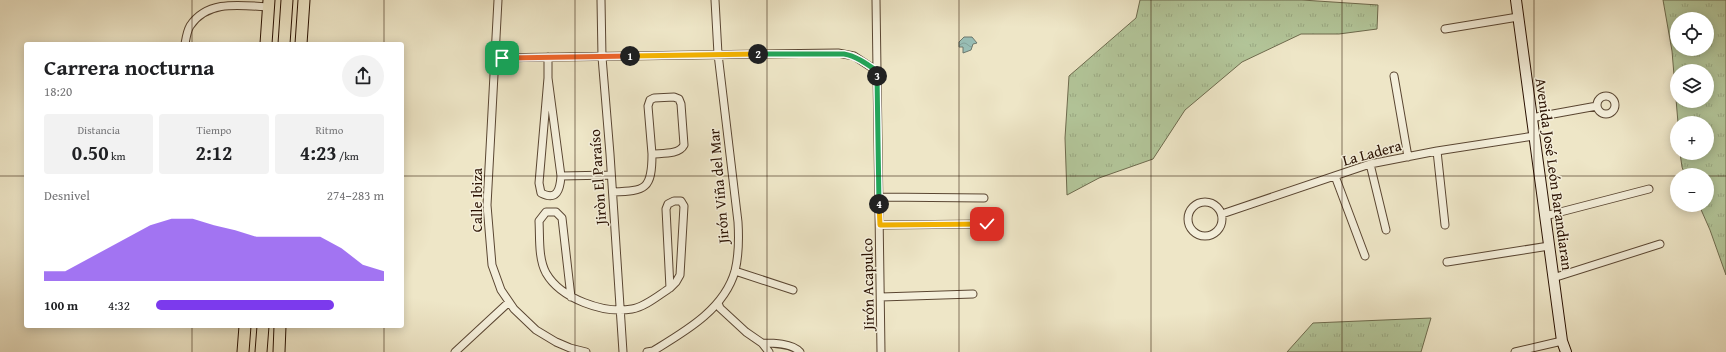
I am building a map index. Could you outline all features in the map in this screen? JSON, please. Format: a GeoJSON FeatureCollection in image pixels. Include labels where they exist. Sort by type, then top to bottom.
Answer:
{"type":"FeatureCollection","features":[{"type":"Feature","properties":{"kind":"main road"},"geometry":{"type":"LineString","coordinates":[[284,42],[287,0]]}},
{"type":"Feature","properties":{"kind":"main road"},"geometry":{"type":"LineString","coordinates":[[301,42],[304,0]]}},
{"type":"Feature","properties":{"kind":"main road"},"geometry":{"type":"LineString","coordinates":[[266,42],[269,3]]}},
{"type":"Feature","properties":{"kind":"main road"},"geometry":{"type":"LineString","coordinates":[[243,352],[245,328]]}},
{"type":"Feature","properties":{"kind":"main road"},"geometry":{"type":"LineString","coordinates":[[261,352],[263,328]]}},
{"type":"Feature","properties":{"kind":"main road"},"geometry":{"type":"LineString","coordinates":[[278,352],[280,328]]}},
{"type":"Feature","properties":{"kind":"street","name":"Calle Ibiza"},"geometry":{"type":"LineString","coordinates":[[498,0],[487,205],[492,265],[501,290],[509,302],[536,330],[556,342],[570,348],[586,352]]}},
{"type":"Feature","properties":{"kind":"street","name":"Jiròn El Paraíso"},"geometry":{"type":"LineString","coordinates":[[601,0],[602,57],[613,192],[623,352]]}},
{"type":"Feature","properties":{"kind":"street","name":"Jirón Viña del Mar"},"geometry":{"type":"LineString","coordinates":[[647,352],[653,351],[686,330],[718,303],[735,271],[739,246],[738,222],[718,54],[715,0]]}},
{"type":"Feature","properties":{"kind":"street","name":"Jirón Acapulco"},"geometry":{"type":"LineString","coordinates":[[876,0],[882,352]]}},
{"type":"Feature","properties":{"kind":"street","name":"Avenida José León Barandiaran"},"geometry":{"type":"LineString","coordinates":[[1516,0],[1553,278],[1562,340],[1566,352]]}},
{"type":"Feature","properties":{"kind":"street"},"geometry":{"type":"LineString","coordinates":[[185,42],[189,27],[200,12],[219,5],[269,3]]}},
{"type":"Feature","properties":{"kind":"street"},"geometry":{"type":"LineString","coordinates":[[1445,29],[1518,17]]}},
{"type":"Feature","properties":{"kind":"street"},"geometry":{"type":"LineString","coordinates":[[495,58],[718,54],[844,54],[857,58],[877,71]]}},
{"type":"Feature","properties":{"kind":"street"},"geometry":{"type":"LineString","coordinates":[[548,57],[548,78],[539,167],[539,183],[542,193],[548,196],[553,196],[558,192],[561,176],[548,78]]}},
{"type":"Feature","properties":{"kind":"street"},"geometry":{"type":"LineString","coordinates":[[1394,76],[1408,156]]}},
{"type":"Feature","properties":{"kind":"street"},"geometry":{"type":"LineString","coordinates":[[613,192],[636,191],[645,185],[649,179],[652,169],[648,106],[650,100],[654,98],[674,97],[679,99],[682,104],[684,145],[682,149],[677,152],[652,154]]}},
{"type":"Feature","properties":{"kind":"street"},"geometry":{"type":"LineString","coordinates":[[1531,118],[1597,106]]}},
{"type":"Feature","properties":{"kind":"street","name":"La Ladera"},"geometry":{"type":"LineString","coordinates":[[1222,214],[1370,164],[1437,150],[1534,136]]}},
{"type":"Feature","properties":{"kind":"street"},"geometry":{"type":"LineString","coordinates":[[1437,150],[1446,226]]}},
{"type":"Feature","properties":{"kind":"street"},"geometry":{"type":"LineString","coordinates":[[1370,164],[1386,230]]}},
{"type":"Feature","properties":{"kind":"street"},"geometry":{"type":"LineString","coordinates":[[561,176],[611,175]]}},
{"type":"Feature","properties":{"kind":"street"},"geometry":{"type":"LineString","coordinates":[[1335,176],[1365,256]]}},
{"type":"Feature","properties":{"kind":"street"},"geometry":{"type":"LineString","coordinates":[[1545,216],[1649,189]]}},
{"type":"Feature","properties":{"kind":"street"},"geometry":{"type":"LineString","coordinates":[[879,197],[984,198]]}},
{"type":"Feature","properties":{"kind":"street"},"geometry":{"type":"LineString","coordinates":[[571,297],[562,218],[556,212],[546,212],[539,221],[542,261],[546,272],[552,280],[571,297],[584,303],[621,309],[633,309],[643,305],[670,288],[676,282],[680,274],[684,206],[681,201],[668,204],[666,209],[670,288]]}},
{"type":"Feature","properties":{"kind":"street"},"geometry":{"type":"LineString","coordinates":[[1207,201],[1213,203],[1219,208],[1222,214],[1220,228],[1216,233],[1210,236],[1203,237],[1196,234],[1191,230],[1188,224],[1187,217],[1189,210],[1200,202],[1207,201]]}},
{"type":"Feature","properties":{"kind":"street"},"geometry":{"type":"LineString","coordinates":[[880,225],[987,224]]}},
{"type":"Feature","properties":{"kind":"street"},"geometry":{"type":"LineString","coordinates":[[1553,278],[1660,244]]}},
{"type":"Feature","properties":{"kind":"street"},"geometry":{"type":"LineString","coordinates":[[1447,262],[1549,246]]}},
{"type":"Feature","properties":{"kind":"street"},"geometry":{"type":"LineString","coordinates":[[735,271],[792,290]]}},
{"type":"Feature","properties":{"kind":"street"},"geometry":{"type":"LineString","coordinates":[[881,297],[974,294]]}},
{"type":"Feature","properties":{"kind":"street"},"geometry":{"type":"LineString","coordinates":[[455,352],[509,302]]}},
{"type":"Feature","properties":{"kind":"street"},"geometry":{"type":"LineString","coordinates":[[718,303],[720,308],[746,332],[762,343],[769,352]]}},
{"type":"Feature","properties":{"kind":"street"},"geometry":{"type":"LineString","coordinates":[[1515,352],[1562,340]]}},
{"type":"Feature","properties":{"kind":"street"},"geometry":{"type":"LineString","coordinates":[[762,343],[774,343],[795,348],[800,352]]}},
{"type":"Feature","properties":{"kind":"green space"},"geometry":{"type":"Polygon","coordinates":[[[1140,0],[1302,0],[1378,5],[1377,29],[1339,34],[1301,34],[1242,62],[1185,110],[1153,159],[1099,178],[1067,195],[1065,138],[1069,76],[1136,18],[1140,0]]]}},
{"type":"Feature","properties":{"kind":"green space"},"geometry":{"type":"Polygon","coordinates":[[[1663,0],[1726,0],[1726,275],[1702,212],[1714,212],[1714,168],[1682,168],[1681,160],[1714,160],[1714,116],[1677,116],[1677,108],[1714,108],[1714,64],[1673,64],[1672,56],[1714,56],[1714,12],[1670,12],[1670,40],[1663,0]]]}},
{"type":"Feature","properties":{"kind":"green space"},"geometry":{"type":"Polygon","coordinates":[[[1431,318],[1421,352],[1287,352],[1313,323],[1431,318]]]}},
{"type":"Feature","properties":{"kind":"water"},"geometry":{"type":"Polygon","coordinates":[[[964,37],[972,37],[977,43],[973,44],[971,50],[963,53],[963,47],[959,47],[959,42],[964,37]]]}},
{"type":"Feature","properties":{"kind":"route"},"geometry":{"type":"LineString","coordinates":[[502,58],[838,53],[854,56],[877,71],[880,225],[987,224]]}}]}
